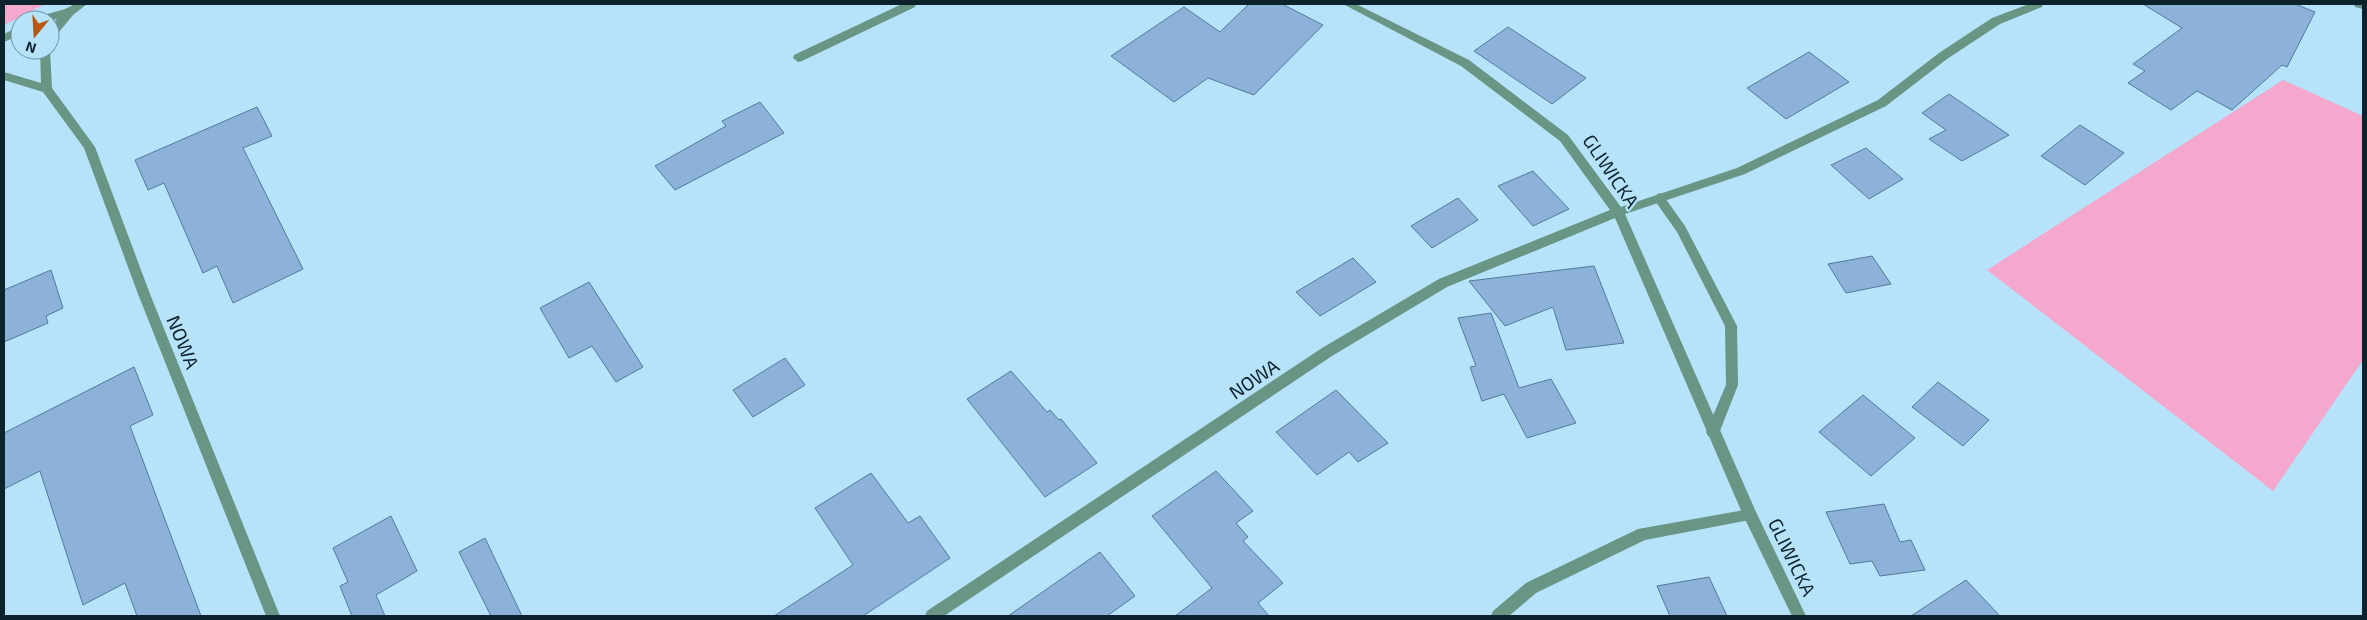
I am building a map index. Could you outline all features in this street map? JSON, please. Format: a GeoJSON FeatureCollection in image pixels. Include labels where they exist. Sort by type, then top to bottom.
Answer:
{"type":"FeatureCollection","features":[{"type":"Feature","properties":{"kind":"street"},"geometry":{"type":"LineString","coordinates":[[60,15],[69,12],[82,4]]}},
{"type":"Feature","properties":{"kind":"street"},"geometry":{"type":"LineString","coordinates":[[798,58],[911,4]]}},
{"type":"Feature","properties":{"kind":"street","name":"GLIWICKA"},"geometry":{"type":"LineString","coordinates":[[1348,4],[1465,63],[1564,138],[1618,212],[1750,515],[1799,616]]}},
{"type":"Feature","properties":{"kind":"street","name":"NOWA"},"geometry":{"type":"LineString","coordinates":[[932,616],[1327,352],[1443,284],[1618,212],[1741,171],[1882,104],[1943,56],[1996,21],[2038,4]]}},
{"type":"Feature","properties":{"kind":"street"},"geometry":{"type":"LineString","coordinates":[[2359,4],[2363,6]]}},
{"type":"Feature","properties":{"kind":"street"},"geometry":{"type":"LineString","coordinates":[[60,23],[69,12]]}},
{"type":"Feature","properties":{"kind":"street"},"geometry":{"type":"LineString","coordinates":[[4,76],[47,89],[45,60]]}},
{"type":"Feature","properties":{"kind":"street","name":"NOWA"},"geometry":{"type":"LineString","coordinates":[[47,89],[89,147],[144,294],[273,616]]}},
{"type":"Feature","properties":{"kind":"street"},"geometry":{"type":"LineString","coordinates":[[1659,198],[1681,230],[1731,326],[1732,385],[1713,432]]}},
{"type":"Feature","properties":{"kind":"street","name":"GLIWICKA"},"geometry":{"type":"LineString","coordinates":[[1498,616],[1530,588],[1643,534],[1750,515]]}},
{"type":"Feature","properties":{"kind":"shaded area"},"geometry":{"type":"Polygon","coordinates":[[[4,4],[45,4],[33,10],[10,10],[10,22],[4,25],[4,4]]]}},
{"type":"Feature","properties":{"kind":"shaded area"},"geometry":{"type":"Polygon","coordinates":[[[2283,80],[2363,116],[2363,360],[2273,491],[1987,270],[2283,80]]]}},
{"type":"Feature","properties":{"kind":"building"},"geometry":{"type":"Polygon","coordinates":[[[1249,4],[1282,4],[1323,25],[1254,95],[1208,78],[1174,102],[1111,56],[1184,7],[1220,32],[1249,4]]]}},
{"type":"Feature","properties":{"kind":"building"},"geometry":{"type":"Polygon","coordinates":[[[2143,4],[2295,4],[2315,12],[2287,67],[2282,65],[2232,110],[2197,91],[2171,110],[2128,83],[2145,71],[2133,64],[2182,28],[2143,4]]]}},
{"type":"Feature","properties":{"kind":"building"},"geometry":{"type":"Polygon","coordinates":[[[1508,27],[1586,78],[1552,104],[1474,51],[1508,27]]]}},
{"type":"Feature","properties":{"kind":"building"},"geometry":{"type":"Polygon","coordinates":[[[1809,52],[1849,82],[1786,119],[1747,88],[1809,52]]]}},
{"type":"Feature","properties":{"kind":"building"},"geometry":{"type":"Polygon","coordinates":[[[1949,94],[2009,135],[1962,161],[1929,139],[1946,130],[1922,113],[1949,94]]]}},
{"type":"Feature","properties":{"kind":"building"},"geometry":{"type":"Polygon","coordinates":[[[760,102],[784,133],[675,190],[655,166],[726,126],[722,121],[760,102]]]}},
{"type":"Feature","properties":{"kind":"building"},"geometry":{"type":"Polygon","coordinates":[[[257,107],[272,136],[243,148],[303,269],[233,303],[217,266],[203,273],[164,183],[148,190],[135,160],[257,107]]]}},
{"type":"Feature","properties":{"kind":"building"},"geometry":{"type":"Polygon","coordinates":[[[2080,125],[2124,153],[2085,185],[2041,156],[2080,125]]]}},
{"type":"Feature","properties":{"kind":"building"},"geometry":{"type":"Polygon","coordinates":[[[1866,148],[1903,179],[1869,199],[1831,165],[1866,148]]]}},
{"type":"Feature","properties":{"kind":"building"},"geometry":{"type":"Polygon","coordinates":[[[1533,171],[1569,209],[1533,226],[1498,186],[1533,171]]]}},
{"type":"Feature","properties":{"kind":"building"},"geometry":{"type":"Polygon","coordinates":[[[1458,198],[1478,220],[1432,248],[1411,226],[1458,198]]]}},
{"type":"Feature","properties":{"kind":"building"},"geometry":{"type":"Polygon","coordinates":[[[1872,256],[1891,284],[1846,293],[1828,264],[1872,256]]]}},
{"type":"Feature","properties":{"kind":"building"},"geometry":{"type":"Polygon","coordinates":[[[1353,258],[1376,282],[1320,316],[1296,292],[1353,258]]]}},
{"type":"Feature","properties":{"kind":"building"},"geometry":{"type":"Polygon","coordinates":[[[1594,266],[1624,343],[1566,350],[1553,307],[1505,326],[1469,281],[1594,266]]]}},
{"type":"Feature","properties":{"kind":"building"},"geometry":{"type":"Polygon","coordinates":[[[51,270],[63,308],[46,316],[48,323],[4,342],[4,290],[51,270]]]}},
{"type":"Feature","properties":{"kind":"building"},"geometry":{"type":"Polygon","coordinates":[[[589,282],[643,367],[616,382],[592,346],[569,358],[540,308],[589,282]]]}},
{"type":"Feature","properties":{"kind":"building"},"geometry":{"type":"Polygon","coordinates":[[[1491,313],[1519,388],[1551,379],[1576,423],[1527,438],[1504,394],[1482,401],[1470,367],[1476,366],[1458,318],[1491,313]]]}},
{"type":"Feature","properties":{"kind":"building"},"geometry":{"type":"Polygon","coordinates":[[[785,358],[805,385],[753,417],[733,390],[785,358]]]}},
{"type":"Feature","properties":{"kind":"building"},"geometry":{"type":"Polygon","coordinates":[[[134,367],[153,415],[130,426],[201,616],[137,616],[125,583],[83,605],[40,471],[4,489],[4,433],[134,367]]]}},
{"type":"Feature","properties":{"kind":"building"},"geometry":{"type":"Polygon","coordinates":[[[1011,371],[1047,412],[1050,410],[1059,420],[1061,419],[1097,463],[1045,497],[967,399],[1011,371]]]}},
{"type":"Feature","properties":{"kind":"building"},"geometry":{"type":"Polygon","coordinates":[[[1938,382],[1989,420],[1963,446],[1912,407],[1938,382]]]}},
{"type":"Feature","properties":{"kind":"building"},"geometry":{"type":"Polygon","coordinates":[[[1336,390],[1388,443],[1358,462],[1349,452],[1317,475],[1276,432],[1336,390]]]}},
{"type":"Feature","properties":{"kind":"building"},"geometry":{"type":"Polygon","coordinates":[[[1863,395],[1915,438],[1871,476],[1819,432],[1863,395]]]}},
{"type":"Feature","properties":{"kind":"building"},"geometry":{"type":"Polygon","coordinates":[[[1216,471],[1253,511],[1236,523],[1248,537],[1243,541],[1283,583],[1258,603],[1269,616],[1175,616],[1212,588],[1152,516],[1216,471]]]}},
{"type":"Feature","properties":{"kind":"building"},"geometry":{"type":"Polygon","coordinates":[[[871,473],[908,523],[920,516],[950,558],[863,616],[774,616],[853,565],[815,508],[871,473]]]}},
{"type":"Feature","properties":{"kind":"building"},"geometry":{"type":"Polygon","coordinates":[[[1884,504],[1900,542],[1911,540],[1925,570],[1880,576],[1872,561],[1850,564],[1826,512],[1884,504]]]}},
{"type":"Feature","properties":{"kind":"building"},"geometry":{"type":"Polygon","coordinates":[[[391,516],[417,571],[376,595],[385,616],[352,616],[340,586],[348,582],[333,548],[391,516]]]}},
{"type":"Feature","properties":{"kind":"building"},"geometry":{"type":"Polygon","coordinates":[[[485,538],[522,616],[491,616],[459,552],[485,538]]]}},
{"type":"Feature","properties":{"kind":"building"},"geometry":{"type":"Polygon","coordinates":[[[1100,552],[1135,596],[1107,616],[1008,616],[1100,552]]]}},
{"type":"Feature","properties":{"kind":"building"},"geometry":{"type":"Polygon","coordinates":[[[1709,577],[1727,616],[1670,616],[1657,586],[1709,577]]]}},
{"type":"Feature","properties":{"kind":"building"},"geometry":{"type":"Polygon","coordinates":[[[1966,580],[2000,616],[1911,616],[1966,580]]]}}]}
